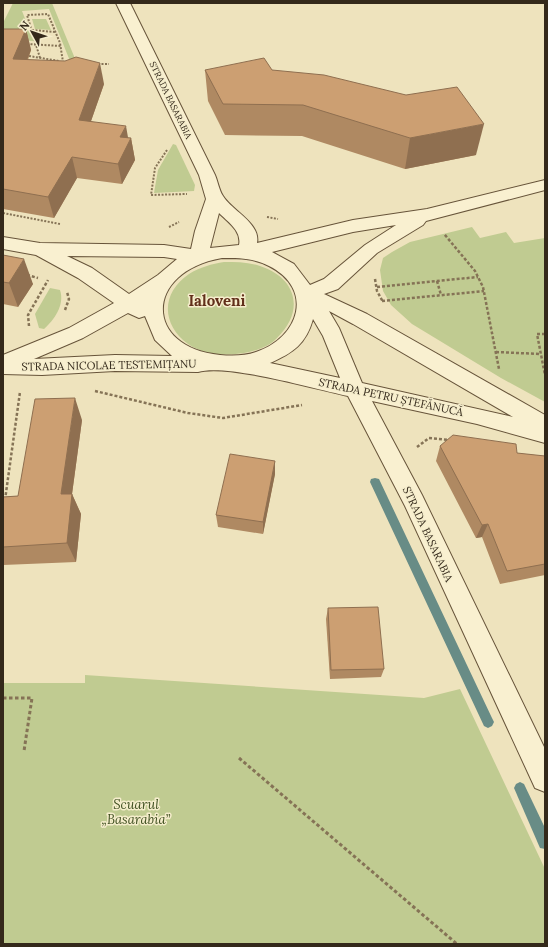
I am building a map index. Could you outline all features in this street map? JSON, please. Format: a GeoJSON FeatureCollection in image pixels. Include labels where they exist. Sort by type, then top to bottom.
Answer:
{"type":"FeatureCollection","features":[{"type":"Feature","properties":{"kind":"main road","name":"STRADA BASARABIA"},"geometry":{"type":"LineString","coordinates":[[123,3],[207,175],[215,199],[243,226],[249,239],[246,252]]}},
{"type":"Feature","properties":{"kind":"main road"},"geometry":{"type":"LineString","coordinates":[[246,252],[352,226],[426,215],[545,185]]}},
{"type":"Feature","properties":{"kind":"main road"},"geometry":{"type":"LineString","coordinates":[[3,243],[40,249],[164,251],[199,257],[204,231],[215,199]]}},
{"type":"Feature","properties":{"kind":"main road"},"geometry":{"type":"LineString","coordinates":[[305,294],[331,284],[371,249],[426,215]]}},
{"type":"Feature","properties":{"kind":"main road"},"geometry":{"type":"LineString","coordinates":[[40,249],[85,273],[154,321]]}},
{"type":"Feature","properties":{"kind":"main road","name":"STRADA BASARABIA"},"geometry":{"type":"LineString","coordinates":[[305,294],[307,309],[303,325],[293,339],[278,351],[259,360],[237,364],[214,364],[193,359],[175,349],[162,336],[154,321],[152,306],[156,291],[166,278],[180,265],[199,257],[222,252],[246,252],[277,262],[290,270],[299,281],[305,294],[328,326],[354,388],[394,462],[545,778]]}},
{"type":"Feature","properties":{"kind":"main road","name":"STRADA NICOLAE TESTEMIȚANU"},"geometry":{"type":"LineString","coordinates":[[3,365],[76,333],[128,304],[166,278]]}},
{"type":"Feature","properties":{"kind":"main road"},"geometry":{"type":"LineString","coordinates":[[305,294],[333,305],[360,319],[545,425]]}},
{"type":"Feature","properties":{"kind":"main road","name":"STRADA NICOLAE TESTEMIȚANU"},"geometry":{"type":"LineString","coordinates":[[3,365],[42,367],[115,363],[214,364]]}},
{"type":"Feature","properties":{"kind":"main road","name":"STRADA PETRU ȘTEFĂNUCĂ"},"geometry":{"type":"LineString","coordinates":[[237,364],[354,388],[477,416],[545,434]]}},
{"type":"Feature","properties":{"kind":"path"},"geometry":{"type":"LineString","coordinates":[[40,58],[27,15],[48,14],[61,46],[63,62]]}},
{"type":"Feature","properties":{"kind":"path"},"geometry":{"type":"LineString","coordinates":[[32,30],[56,32]]}},
{"type":"Feature","properties":{"kind":"path"},"geometry":{"type":"LineString","coordinates":[[23,44],[61,46]]}},
{"type":"Feature","properties":{"kind":"path"},"geometry":{"type":"LineString","coordinates":[[29,56],[68,64]]}},
{"type":"Feature","properties":{"kind":"path"},"geometry":{"type":"LineString","coordinates":[[95,65],[109,64]]}},
{"type":"Feature","properties":{"kind":"path"},"geometry":{"type":"LineString","coordinates":[[171,144],[155,168],[151,195],[188,194]]}},
{"type":"Feature","properties":{"kind":"path"},"geometry":{"type":"LineString","coordinates":[[264,216],[279,219]]}},
{"type":"Feature","properties":{"kind":"path"},"geometry":{"type":"LineString","coordinates":[[441,231],[478,277],[484,291],[501,376]]}},
{"type":"Feature","properties":{"kind":"path"},"geometry":{"type":"LineString","coordinates":[[375,273],[377,287],[382,301],[387,307]]}},
{"type":"Feature","properties":{"kind":"path"},"geometry":{"type":"LineString","coordinates":[[25,275],[54,282]]}},
{"type":"Feature","properties":{"kind":"path"},"geometry":{"type":"LineString","coordinates":[[377,287],[478,277]]}},
{"type":"Feature","properties":{"kind":"path"},"geometry":{"type":"LineString","coordinates":[[29,330],[28,316],[48,280]]}},
{"type":"Feature","properties":{"kind":"path"},"geometry":{"type":"LineString","coordinates":[[437,281],[441,295]]}},
{"type":"Feature","properties":{"kind":"path"},"geometry":{"type":"LineString","coordinates":[[64,314],[69,298],[67,289]]}},
{"type":"Feature","properties":{"kind":"path"},"geometry":{"type":"LineString","coordinates":[[382,301],[484,291]]}},
{"type":"Feature","properties":{"kind":"path"},"geometry":{"type":"LineString","coordinates":[[545,334],[537,334],[545,375]]}},
{"type":"Feature","properties":{"kind":"path"},"geometry":{"type":"LineString","coordinates":[[496,352],[540,354]]}},
{"type":"Feature","properties":{"kind":"path"},"geometry":{"type":"LineString","coordinates":[[4,507],[21,385]]}},
{"type":"Feature","properties":{"kind":"path"},"geometry":{"type":"LineString","coordinates":[[92,391],[174,411],[223,418],[307,404]]}},
{"type":"Feature","properties":{"kind":"path"},"geometry":{"type":"LineString","coordinates":[[416,452],[417,447],[429,438],[458,441]]}},
{"type":"Feature","properties":{"kind":"path"},"geometry":{"type":"LineString","coordinates":[[3,698],[32,698],[24,751]]}},
{"type":"Feature","properties":{"kind":"path"},"geometry":{"type":"LineString","coordinates":[[238,758],[457,944]]}},
{"type":"Feature","properties":{"kind":"green space"},"geometry":{"type":"Polygon","coordinates":[[[13,3],[52,3],[76,61],[70,61],[49,9],[22,11],[34,41],[19,40],[3,45],[3,23],[13,3]]]}},
{"type":"Feature","properties":{"kind":"green space"},"geometry":{"type":"Polygon","coordinates":[[[32,19],[46,19],[51,30],[35,29],[32,19]]]}},
{"type":"Feature","properties":{"kind":"green space"},"geometry":{"type":"Polygon","coordinates":[[[173,144],[176,145],[195,185],[194,191],[154,193],[158,170],[173,144]]]}},
{"type":"Feature","properties":{"kind":"green space"},"geometry":{"type":"Polygon","coordinates":[[[472,227],[480,238],[506,232],[514,243],[545,238],[545,402],[501,378],[412,324],[391,305],[383,291],[380,270],[383,258],[410,242],[472,227]]]}},
{"type":"Feature","properties":{"kind":"green space"},"geometry":{"type":"Polygon","coordinates":[[[224,262],[246,263],[273,271],[289,287],[293,296],[294,307],[286,328],[274,341],[262,348],[237,354],[215,354],[194,348],[179,336],[169,318],[169,299],[173,290],[180,282],[197,269],[224,262]]]}},
{"type":"Feature","properties":{"kind":"green space"},"geometry":{"type":"Polygon","coordinates":[[[50,288],[60,290],[60,307],[55,317],[44,329],[39,328],[35,314],[50,288]]]}},
{"type":"Feature","properties":{"kind":"green space","name":"Scuarul „Basarabia”"},"geometry":{"type":"Polygon","coordinates":[[[85,675],[424,698],[460,689],[545,869],[545,944],[3,944],[3,683],[85,683],[85,675]]]}},
{"type":"Feature","properties":{"kind":"building"},"geometry":{"type":"Polygon","coordinates":[[[3,29],[26,29],[13,59],[65,61],[76,57],[100,63],[79,120],[126,126],[120,137],[131,138],[118,164],[72,157],[48,197],[3,189],[3,29]]]}},
{"type":"Feature","properties":{"kind":"building"},"geometry":{"type":"Polygon","coordinates":[[[264,58],[272,70],[324,75],[406,95],[457,87],[484,124],[410,138],[303,105],[223,104],[205,70],[264,58]]]}},
{"type":"Feature","properties":{"kind":"building"},"geometry":{"type":"Polygon","coordinates":[[[3,255],[24,259],[9,283],[3,282],[3,255]]]}},
{"type":"Feature","properties":{"kind":"building"},"geometry":{"type":"Polygon","coordinates":[[[75,398],[61,494],[72,494],[67,543],[3,547],[3,497],[18,496],[35,399],[75,398]]]}},
{"type":"Feature","properties":{"kind":"building"},"geometry":{"type":"Polygon","coordinates":[[[453,435],[516,444],[517,453],[545,456],[545,564],[507,571],[488,524],[482,525],[440,446],[453,435]]]}},
{"type":"Feature","properties":{"kind":"building"},"geometry":{"type":"Polygon","coordinates":[[[230,454],[275,461],[263,522],[216,515],[230,454]]]}},
{"type":"Feature","properties":{"kind":"building"},"geometry":{"type":"Polygon","coordinates":[[[378,607],[384,669],[331,670],[328,608],[378,607]]]}},
{"type":"Feature","properties":{"kind":"waterway"},"geometry":{"type":"LineString","coordinates":[[375,482],[488,722]]}},
{"type":"Feature","properties":{"kind":"waterway"},"geometry":{"type":"LineString","coordinates":[[520,788],[545,843]]}},
{"type":"Feature","properties":{"kind":"district","name":"Ialoveni"},"geometry":{"type":"Point","coordinates":[217,300]}}]}
